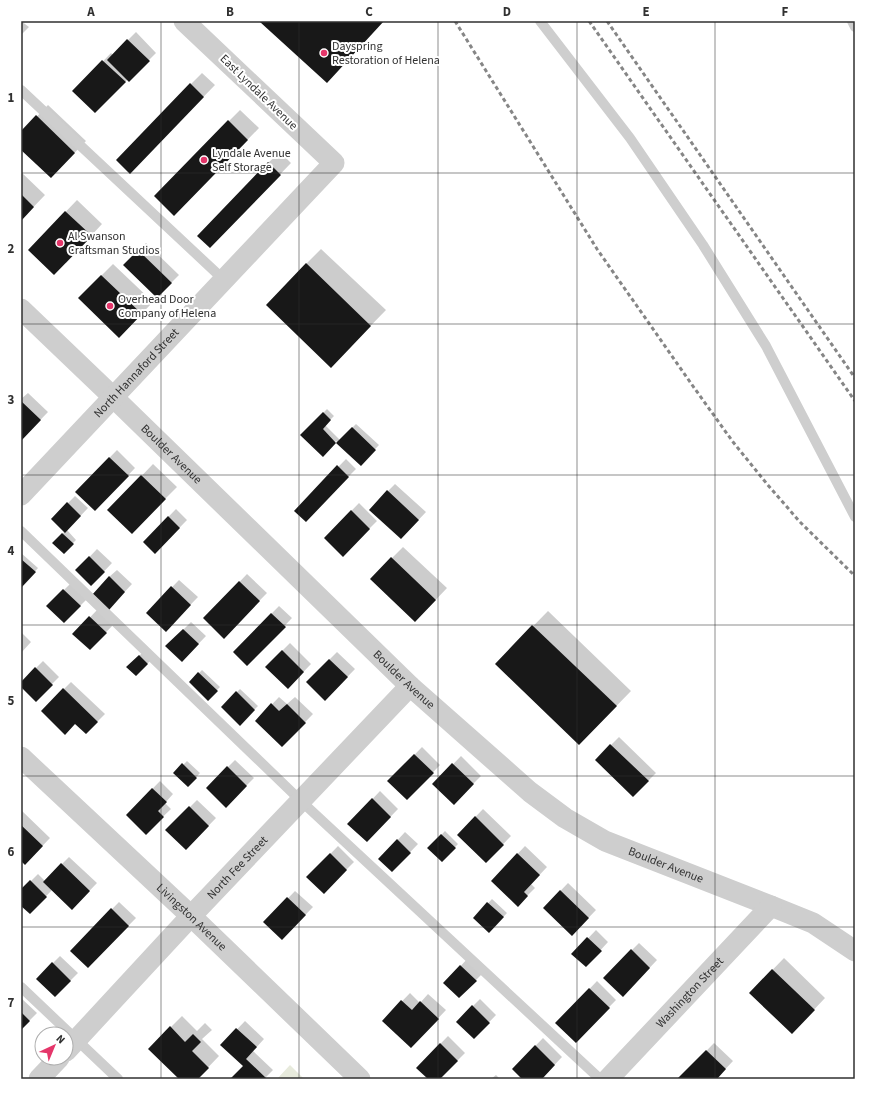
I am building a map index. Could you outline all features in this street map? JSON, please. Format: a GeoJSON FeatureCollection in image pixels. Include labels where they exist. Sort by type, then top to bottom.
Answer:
{"type":"FeatureCollection","features":[{"type":"Feature","properties":{"kind":"street","name":"East Lyndale Avenue"},"geometry":{"type":"LineString","coordinates":[[184,21],[334,164]]}},
{"type":"Feature","properties":{"kind":"street","name":"North Hannaford Street"},"geometry":{"type":"LineString","coordinates":[[21,495],[334,164]]}},
{"type":"Feature","properties":{"kind":"street","name":"Boulder Avenue"},"geometry":{"type":"LineString","coordinates":[[21,309],[410,686],[530,792],[565,818],[605,841],[813,923],[855,951]]}},
{"type":"Feature","properties":{"kind":"street","name":"North Fee Street"},"geometry":{"type":"LineString","coordinates":[[74,1042],[191,916],[410,686]]}},
{"type":"Feature","properties":{"kind":"street","name":"Livingston Avenue"},"geometry":{"type":"LineString","coordinates":[[21,757],[191,916],[360,1079]]}},
{"type":"Feature","properties":{"kind":"street","name":"Washington Street"},"geometry":{"type":"LineString","coordinates":[[608,1079],[772,906]]}},
{"type":"Feature","properties":{"kind":"street"},"geometry":{"type":"LineString","coordinates":[[39,1079],[51,1066]]}},
{"type":"Feature","properties":{"kind":"lane"},"geometry":{"type":"LineString","coordinates":[[540,21],[630,138],[703,245],[766,346],[855,516]]}},
{"type":"Feature","properties":{"kind":"lane"},"geometry":{"type":"LineString","coordinates":[[852,21],[855,27]]}},
{"type":"Feature","properties":{"kind":"lane"},"geometry":{"type":"LineString","coordinates":[[21,90],[224,280]]}},
{"type":"Feature","properties":{"kind":"lane"},"geometry":{"type":"LineString","coordinates":[[21,531],[301,801],[600,1079]]}},
{"type":"Feature","properties":{"kind":"lane"},"geometry":{"type":"LineString","coordinates":[[21,987],[55,1026]]}},
{"type":"Feature","properties":{"kind":"lane"},"geometry":{"type":"LineString","coordinates":[[74,1047],[118,1079]]}},
{"type":"Feature","properties":{"kind":"shaded area"},"geometry":{"type":"Polygon","coordinates":[[[290,1065],[304,1079],[277,1079],[290,1065]]]}},
{"type":"Feature","properties":{"kind":"building","name":"Dayspring Restoration of Helena"},"geometry":{"type":"Polygon","coordinates":[[[384,21],[327,83],[260,22],[384,21]]]}},
{"type":"Feature","properties":{"kind":"building"},"geometry":{"type":"Polygon","coordinates":[[[127,39],[150,61],[129,82],[107,60],[127,39]]]}},
{"type":"Feature","properties":{"kind":"building"},"geometry":{"type":"Polygon","coordinates":[[[102,60],[126,82],[95,113],[72,91],[102,60]]]}},
{"type":"Feature","properties":{"kind":"building"},"geometry":{"type":"Polygon","coordinates":[[[190,83],[204,97],[130,174],[116,160],[190,83]]]}},
{"type":"Feature","properties":{"kind":"building"},"geometry":{"type":"Polygon","coordinates":[[[36,115],[75,153],[51,178],[21,150],[21,131],[36,115]]]}},
{"type":"Feature","properties":{"kind":"building"},"geometry":{"type":"Polygon","coordinates":[[[228,120],[248,140],[174,216],[154,196],[228,120]]]}},
{"type":"Feature","properties":{"kind":"building"},"geometry":{"type":"Polygon","coordinates":[[[268,162],[281,175],[210,248],[197,236],[268,162]]]}},
{"type":"Feature","properties":{"kind":"building"},"geometry":{"type":"Polygon","coordinates":[[[21,194],[34,207],[21,221],[21,194]]]}},
{"type":"Feature","properties":{"kind":"building","name":"Al Swanson Craftsman Studios"},"geometry":{"type":"Polygon","coordinates":[[[65,211],[92,236],[54,275],[28,250],[65,211]]]}},
{"type":"Feature","properties":{"kind":"building"},"geometry":{"type":"Polygon","coordinates":[[[138,250],[172,283],[157,298],[123,265],[138,250]]]}},
{"type":"Feature","properties":{"kind":"building"},"geometry":{"type":"Polygon","coordinates":[[[306,263],[371,326],[331,368],[266,305],[306,263]]]}},
{"type":"Feature","properties":{"kind":"building","name":"Overhead Door Company of Helena"},"geometry":{"type":"Polygon","coordinates":[[[101,275],[142,314],[119,338],[78,298],[101,275]]]}},
{"type":"Feature","properties":{"kind":"building"},"geometry":{"type":"Polygon","coordinates":[[[21,401],[41,420],[21,441],[21,401]]]}},
{"type":"Feature","properties":{"kind":"building"},"geometry":{"type":"Polygon","coordinates":[[[323,412],[331,420],[323,429],[336,443],[323,457],[300,435],[323,412]]]}},
{"type":"Feature","properties":{"kind":"building"},"geometry":{"type":"Polygon","coordinates":[[[352,427],[376,450],[361,466],[336,443],[352,427]]]}},
{"type":"Feature","properties":{"kind":"building"},"geometry":{"type":"Polygon","coordinates":[[[109,457],[129,476],[95,511],[75,492],[109,457]]]}},
{"type":"Feature","properties":{"kind":"building"},"geometry":{"type":"Polygon","coordinates":[[[337,465],[349,477],[306,522],[294,511],[337,465]]]}},
{"type":"Feature","properties":{"kind":"building"},"geometry":{"type":"Polygon","coordinates":[[[141,475],[166,499],[132,534],[107,510],[141,475]]]}},
{"type":"Feature","properties":{"kind":"building"},"geometry":{"type":"Polygon","coordinates":[[[387,490],[419,520],[401,539],[369,510],[387,490]]]}},
{"type":"Feature","properties":{"kind":"building"},"geometry":{"type":"Polygon","coordinates":[[[67,502],[81,516],[65,533],[51,519],[67,502]]]}},
{"type":"Feature","properties":{"kind":"building"},"geometry":{"type":"Polygon","coordinates":[[[351,510],[370,529],[343,557],[324,538],[351,510]]]}},
{"type":"Feature","properties":{"kind":"building"},"geometry":{"type":"Polygon","coordinates":[[[168,516],[180,528],[155,554],[143,542],[168,516]]]}},
{"type":"Feature","properties":{"kind":"building"},"geometry":{"type":"Polygon","coordinates":[[[62,533],[74,544],[64,554],[52,543],[62,533]]]}},
{"type":"Feature","properties":{"kind":"building"},"geometry":{"type":"Polygon","coordinates":[[[89,556],[105,572],[91,586],[75,570],[89,556]]]}},
{"type":"Feature","properties":{"kind":"building"},"geometry":{"type":"Polygon","coordinates":[[[391,557],[436,600],[415,622],[370,579],[391,557]]]}},
{"type":"Feature","properties":{"kind":"building"},"geometry":{"type":"Polygon","coordinates":[[[21,559],[36,572],[21,588],[21,559]]]}},
{"type":"Feature","properties":{"kind":"building"},"geometry":{"type":"Polygon","coordinates":[[[109,576],[125,592],[109,610],[92,595],[109,576]]]}},
{"type":"Feature","properties":{"kind":"building"},"geometry":{"type":"Polygon","coordinates":[[[239,581],[260,601],[224,639],[203,618],[239,581]]]}},
{"type":"Feature","properties":{"kind":"building"},"geometry":{"type":"Polygon","coordinates":[[[171,586],[191,605],[166,632],[146,613],[171,586]]]}},
{"type":"Feature","properties":{"kind":"building"},"geometry":{"type":"Polygon","coordinates":[[[63,589],[81,606],[64,623],[46,606],[63,589]]]}},
{"type":"Feature","properties":{"kind":"building"},"geometry":{"type":"Polygon","coordinates":[[[271,613],[286,627],[247,666],[233,652],[271,613]]]}},
{"type":"Feature","properties":{"kind":"building"},"geometry":{"type":"Polygon","coordinates":[[[89,616],[107,633],[90,650],[72,634],[89,616]]]}},
{"type":"Feature","properties":{"kind":"building"},"geometry":{"type":"Polygon","coordinates":[[[532,625],[617,706],[579,745],[495,664],[532,625]]]}},
{"type":"Feature","properties":{"kind":"building"},"geometry":{"type":"Polygon","coordinates":[[[183,629],[199,644],[182,662],[165,646],[183,629]]]}},
{"type":"Feature","properties":{"kind":"building"},"geometry":{"type":"Polygon","coordinates":[[[282,650],[304,672],[288,689],[265,667],[282,650]]]}},
{"type":"Feature","properties":{"kind":"building"},"geometry":{"type":"Polygon","coordinates":[[[139,655],[148,664],[136,676],[126,667],[139,655]]]}},
{"type":"Feature","properties":{"kind":"building"},"geometry":{"type":"Polygon","coordinates":[[[329,659],[348,677],[325,701],[306,682],[329,659]]]}},
{"type":"Feature","properties":{"kind":"building"},"geometry":{"type":"Polygon","coordinates":[[[35,667],[53,685],[36,702],[21,687],[21,682],[35,667]]]}},
{"type":"Feature","properties":{"kind":"building"},"geometry":{"type":"Polygon","coordinates":[[[198,672],[218,691],[208,701],[189,682],[198,672]]]}},
{"type":"Feature","properties":{"kind":"building"},"geometry":{"type":"Polygon","coordinates":[[[63,688],[98,722],[86,734],[75,724],[65,735],[41,711],[63,688]]]}},
{"type":"Feature","properties":{"kind":"building"},"geometry":{"type":"Polygon","coordinates":[[[236,691],[255,710],[240,726],[221,707],[236,691]]]}},
{"type":"Feature","properties":{"kind":"building"},"geometry":{"type":"Polygon","coordinates":[[[271,703],[279,711],[287,704],[306,723],[282,747],[255,721],[271,703]]]}},
{"type":"Feature","properties":{"kind":"building"},"geometry":{"type":"Polygon","coordinates":[[[610,744],[649,781],[633,797],[595,760],[610,744]]]}},
{"type":"Feature","properties":{"kind":"building"},"geometry":{"type":"Polygon","coordinates":[[[414,754],[434,773],[407,800],[387,781],[414,754]]]}},
{"type":"Feature","properties":{"kind":"building"},"geometry":{"type":"Polygon","coordinates":[[[182,763],[197,778],[188,787],[173,773],[182,763]]]}},
{"type":"Feature","properties":{"kind":"building"},"geometry":{"type":"Polygon","coordinates":[[[452,763],[474,784],[454,805],[432,784],[452,763]]]}},
{"type":"Feature","properties":{"kind":"building"},"geometry":{"type":"Polygon","coordinates":[[[227,766],[247,786],[226,808],[206,788],[227,766]]]}},
{"type":"Feature","properties":{"kind":"building"},"geometry":{"type":"Polygon","coordinates":[[[152,788],[167,802],[158,811],[164,817],[146,835],[126,815],[152,788]]]}},
{"type":"Feature","properties":{"kind":"building"},"geometry":{"type":"Polygon","coordinates":[[[372,798],[391,817],[367,842],[347,824],[372,798]]]}},
{"type":"Feature","properties":{"kind":"building"},"geometry":{"type":"Polygon","coordinates":[[[189,806],[209,826],[186,850],[165,830],[189,806]]]}},
{"type":"Feature","properties":{"kind":"building"},"geometry":{"type":"Polygon","coordinates":[[[475,816],[504,845],[486,863],[457,835],[475,816]]]}},
{"type":"Feature","properties":{"kind":"building"},"geometry":{"type":"Polygon","coordinates":[[[21,825],[43,846],[25,865],[21,861],[21,825]]]}},
{"type":"Feature","properties":{"kind":"building"},"geometry":{"type":"Polygon","coordinates":[[[441,834],[456,848],[442,862],[427,848],[441,834]]]}},
{"type":"Feature","properties":{"kind":"building"},"geometry":{"type":"Polygon","coordinates":[[[397,839],[411,853],[392,872],[378,859],[397,839]]]}},
{"type":"Feature","properties":{"kind":"building"},"geometry":{"type":"Polygon","coordinates":[[[330,853],[347,870],[324,894],[306,877],[330,853]]]}},
{"type":"Feature","properties":{"kind":"building"},"geometry":{"type":"Polygon","coordinates":[[[517,853],[540,875],[524,892],[528,896],[518,907],[491,881],[517,853]]]}},
{"type":"Feature","properties":{"kind":"building"},"geometry":{"type":"Polygon","coordinates":[[[61,863],[90,891],[72,910],[43,882],[61,863]]]}},
{"type":"Feature","properties":{"kind":"building"},"geometry":{"type":"Polygon","coordinates":[[[30,880],[47,897],[30,914],[21,906],[21,889],[30,880]]]}},
{"type":"Feature","properties":{"kind":"building"},"geometry":{"type":"Polygon","coordinates":[[[560,890],[589,918],[572,936],[543,908],[560,890]]]}},
{"type":"Feature","properties":{"kind":"building"},"geometry":{"type":"Polygon","coordinates":[[[287,897],[306,915],[282,940],[263,922],[287,897]]]}},
{"type":"Feature","properties":{"kind":"building"},"geometry":{"type":"Polygon","coordinates":[[[487,902],[504,917],[489,933],[473,918],[487,902]]]}},
{"type":"Feature","properties":{"kind":"building"},"geometry":{"type":"Polygon","coordinates":[[[111,908],[129,926],[88,968],[70,951],[111,908]]]}},
{"type":"Feature","properties":{"kind":"building"},"geometry":{"type":"Polygon","coordinates":[[[587,937],[602,951],[586,967],[571,954],[587,937]]]}},
{"type":"Feature","properties":{"kind":"building"},"geometry":{"type":"Polygon","coordinates":[[[631,949],[650,968],[623,997],[603,978],[631,949]]]}},
{"type":"Feature","properties":{"kind":"building"},"geometry":{"type":"Polygon","coordinates":[[[52,962],[71,981],[55,997],[36,979],[52,962]]]}},
{"type":"Feature","properties":{"kind":"building"},"geometry":{"type":"Polygon","coordinates":[[[460,965],[477,981],[459,998],[443,983],[460,965]]]}},
{"type":"Feature","properties":{"kind":"building"},"geometry":{"type":"Polygon","coordinates":[[[772,969],[815,1010],[792,1034],[749,993],[772,969]]]}},
{"type":"Feature","properties":{"kind":"building"},"geometry":{"type":"Polygon","coordinates":[[[589,988],[610,1008],[576,1043],[555,1023],[589,988]]]}},
{"type":"Feature","properties":{"kind":"building"},"geometry":{"type":"Polygon","coordinates":[[[401,1000],[412,1010],[420,1001],[439,1019],[411,1048],[382,1021],[401,1000]]]}},
{"type":"Feature","properties":{"kind":"building"},"geometry":{"type":"Polygon","coordinates":[[[472,1005],[490,1023],[474,1039],[456,1022],[472,1005]]]}},
{"type":"Feature","properties":{"kind":"building"},"geometry":{"type":"Polygon","coordinates":[[[21,1012],[30,1021],[21,1030],[21,1012]]]}},
{"type":"Feature","properties":{"kind":"building"},"geometry":{"type":"Polygon","coordinates":[[[170,1026],[185,1042],[193,1034],[201,1042],[192,1051],[209,1068],[198,1079],[179,1079],[148,1049],[170,1026]]]}},
{"type":"Feature","properties":{"kind":"building"},"geometry":{"type":"Polygon","coordinates":[[[236,1028],[257,1047],[246,1059],[266,1078],[265,1079],[230,1079],[243,1066],[220,1045],[236,1028]]]}},
{"type":"Feature","properties":{"kind":"building"},"geometry":{"type":"Polygon","coordinates":[[[440,1043],[458,1061],[440,1079],[428,1079],[416,1068],[440,1043]]]}},
{"type":"Feature","properties":{"kind":"building"},"geometry":{"type":"Polygon","coordinates":[[[535,1045],[555,1065],[542,1079],[522,1079],[512,1069],[535,1045]]]}},
{"type":"Feature","properties":{"kind":"building"},"geometry":{"type":"Polygon","coordinates":[[[706,1050],[726,1069],[717,1079],[677,1079],[706,1050]]]}},
{"type":"Feature","properties":{"kind":"railway"},"geometry":{"type":"LineString","coordinates":[[455,21],[597,249],[733,442],[800,522],[855,576]]}},
{"type":"Feature","properties":{"kind":"railway"},"geometry":{"type":"LineString","coordinates":[[589,21],[855,401]]}},
{"type":"Feature","properties":{"kind":"railway"},"geometry":{"type":"LineString","coordinates":[[607,21],[855,378]]}},
{"type":"Feature","properties":{"kind":"place","name":"Dayspring Restoration of Helena"},"geometry":{"type":"Point","coordinates":[324,53]}},
{"type":"Feature","properties":{"kind":"place","name":"Lyndale Avenue Self Storage"},"geometry":{"type":"Point","coordinates":[204,160]}},
{"type":"Feature","properties":{"kind":"place","name":"Al Swanson Craftsman Studios"},"geometry":{"type":"Point","coordinates":[60,243]}},
{"type":"Feature","properties":{"kind":"place","name":"Overhead Door Company of Helena"},"geometry":{"type":"Point","coordinates":[110,306]}}]}
